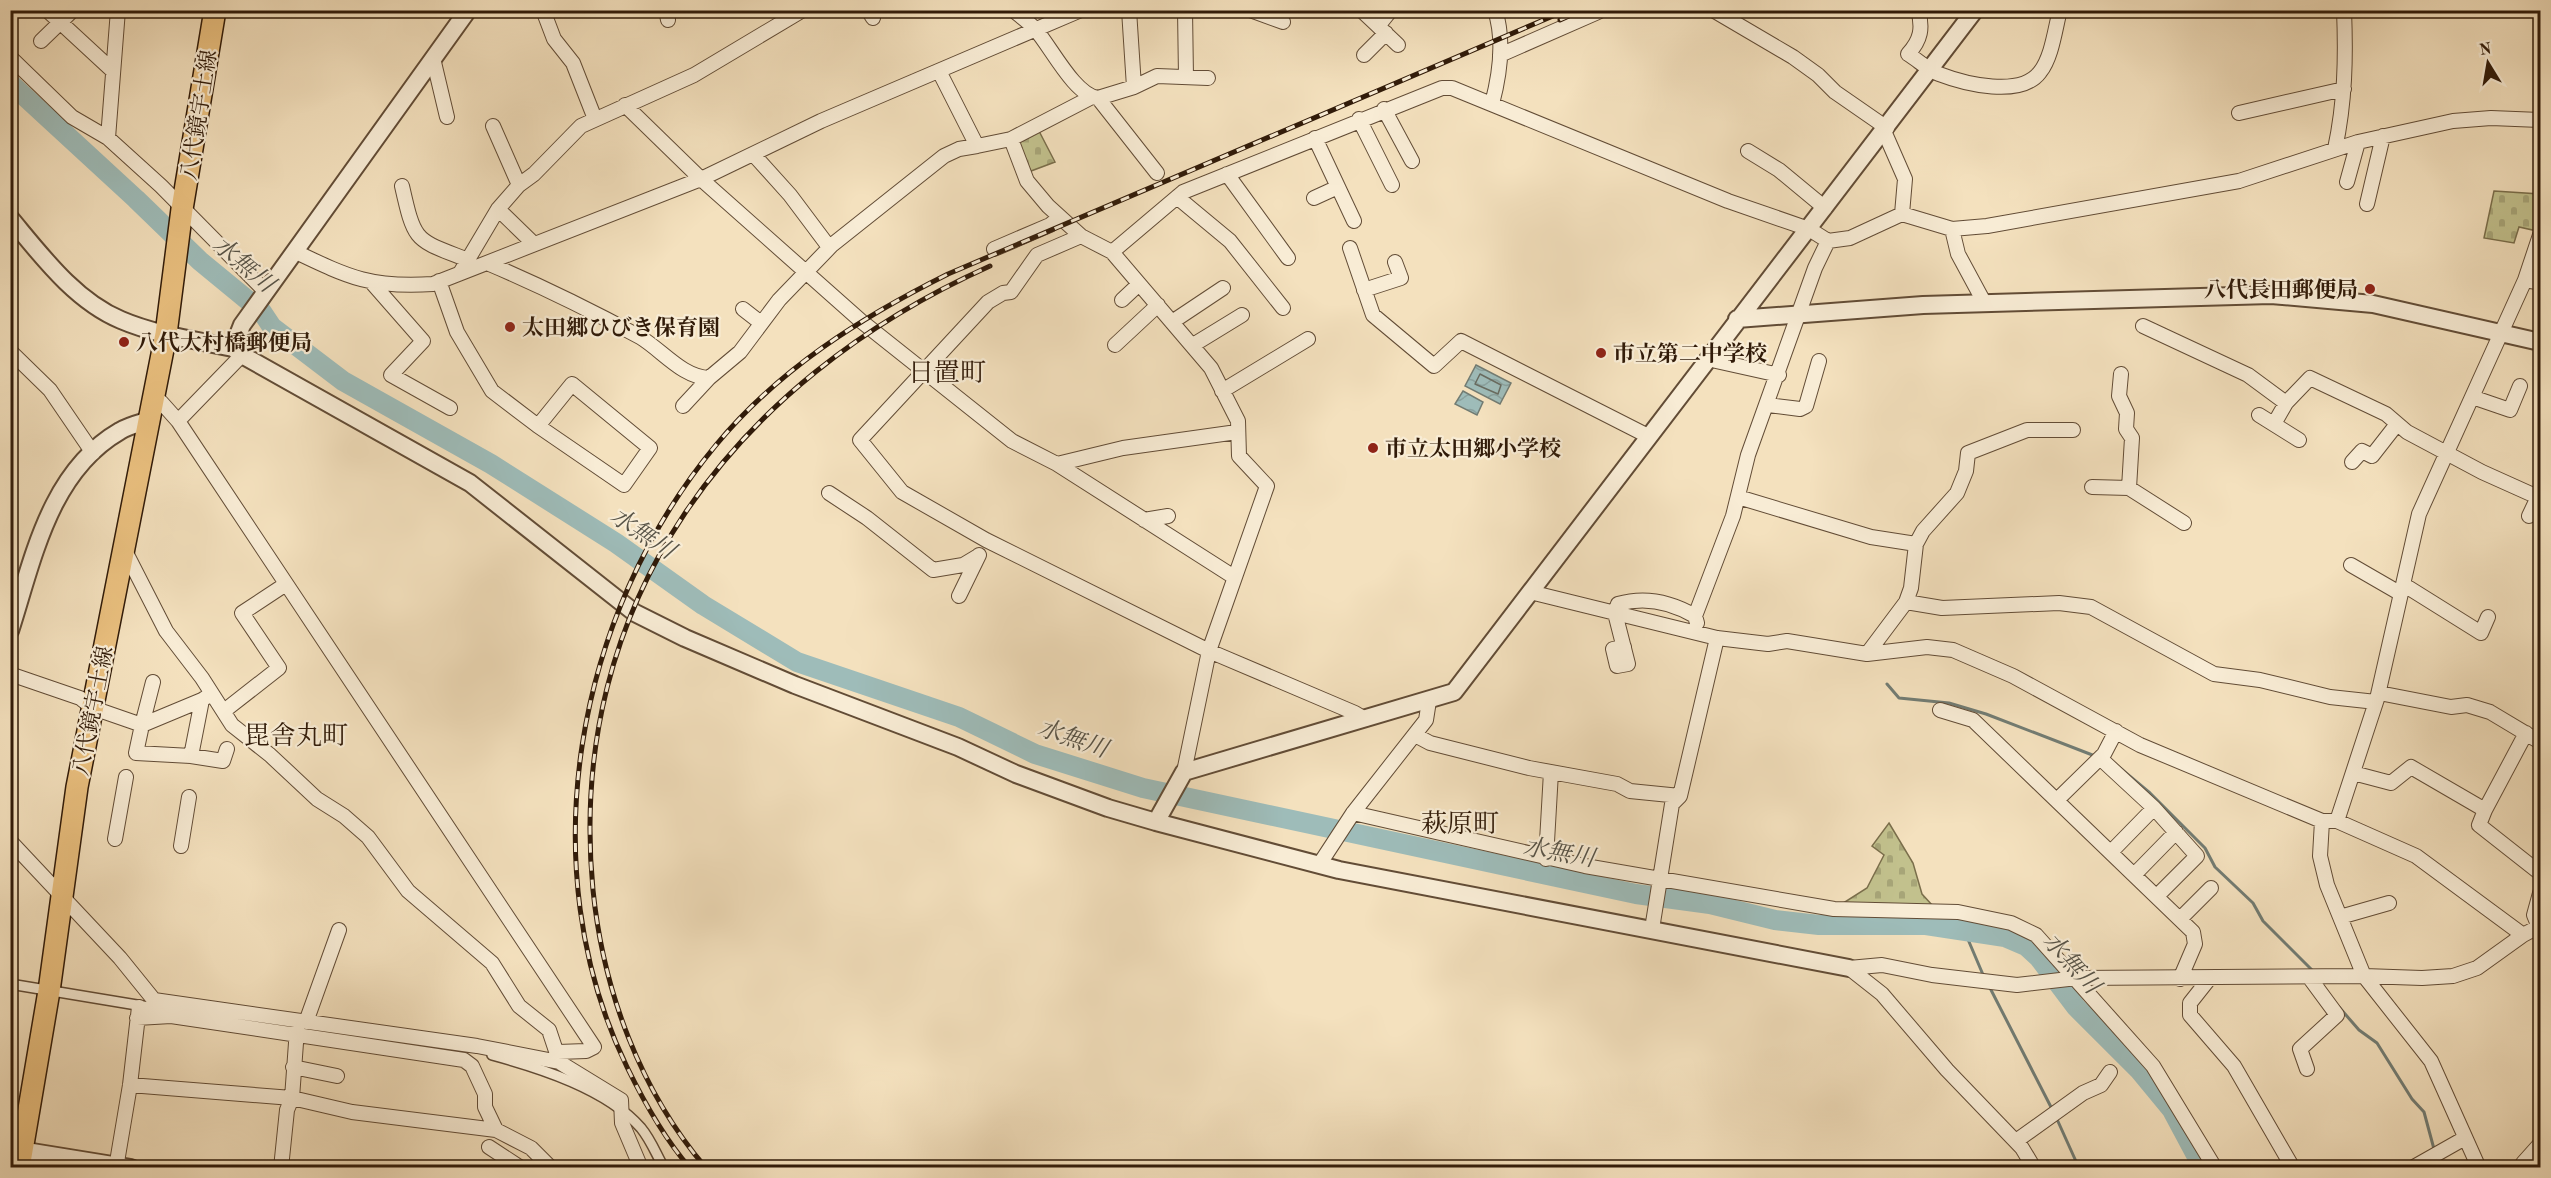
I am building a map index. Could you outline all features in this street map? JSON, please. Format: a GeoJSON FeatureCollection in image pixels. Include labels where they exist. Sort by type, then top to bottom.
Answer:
{"type":"FeatureCollection","features":[{"type":"Feature","properties":{"kind":"main road","name":"八代鏡宇土線"},"geometry":{"type":"LineString","coordinates":[[20,1159],[49,991],[77,787],[166,334],[181,214],[215,10]]}},
{"type":"Feature","properties":{"kind":"street"},"geometry":{"type":"LineString","coordinates":[[47,10],[113,70]]}},
{"type":"Feature","properties":{"kind":"street"},"geometry":{"type":"LineString","coordinates":[[41,41],[73,10]]}},
{"type":"Feature","properties":{"kind":"street"},"geometry":{"type":"LineString","coordinates":[[108,138],[118,10]]}},
{"type":"Feature","properties":{"kind":"street"},"geometry":{"type":"LineString","coordinates":[[178,421],[238,351],[242,325],[468,10]]}},
{"type":"Feature","properties":{"kind":"street"},"geometry":{"type":"LineString","coordinates":[[543,10],[554,39],[573,63],[595,118]]}},
{"type":"Feature","properties":{"kind":"street"},"geometry":{"type":"LineString","coordinates":[[1013,10],[1035,28],[1070,77],[1095,97],[1157,173]]}},
{"type":"Feature","properties":{"kind":"street"},"geometry":{"type":"LineString","coordinates":[[1129,10],[1134,87]]}},
{"type":"Feature","properties":{"kind":"street"},"geometry":{"type":"LineString","coordinates":[[1185,10],[1186,77]]}},
{"type":"Feature","properties":{"kind":"street"},"geometry":{"type":"LineString","coordinates":[[1361,10],[1398,45]]}},
{"type":"Feature","properties":{"kind":"street"},"geometry":{"type":"LineString","coordinates":[[1364,55],[1382,30],[1391,10]]}},
{"type":"Feature","properties":{"kind":"street"},"geometry":{"type":"LineString","coordinates":[[1492,104],[1501,40],[1495,10]]}},
{"type":"Feature","properties":{"kind":"street"},"geometry":{"type":"LineString","coordinates":[[1713,10],[1793,57],[1885,130],[1905,179],[1902,214]]}},
{"type":"Feature","properties":{"kind":"street"},"geometry":{"type":"LineString","coordinates":[[1918,10],[1922,26],[1916,45],[1908,54],[1936,74],[1991,87],[2028,82],[2042,70],[2060,10]]}},
{"type":"Feature","properties":{"kind":"street"},"geometry":{"type":"LineString","coordinates":[[1181,778],[1454,692],[1975,10]]}},
{"type":"Feature","properties":{"kind":"street"},"geometry":{"type":"LineString","coordinates":[[2335,149],[2343,109],[2344,10]]}},
{"type":"Feature","properties":{"kind":"street"},"geometry":{"type":"LineString","coordinates":[[460,273],[498,209],[567,138],[595,118],[694,75],[802,11]]}},
{"type":"Feature","properties":{"kind":"street"},"geometry":{"type":"LineString","coordinates":[[754,156],[821,121],[1035,28],[1080,11]]}},
{"type":"Feature","properties":{"kind":"street"},"geometry":{"type":"LineString","coordinates":[[1246,12],[1283,22]]}},
{"type":"Feature","properties":{"kind":"street"},"geometry":{"type":"LineString","coordinates":[[1500,55],[1598,12]]}},
{"type":"Feature","properties":{"kind":"street"},"geometry":{"type":"LineString","coordinates":[[10,57],[72,117],[108,138],[264,295]]}},
{"type":"Feature","properties":{"kind":"street"},"geometry":{"type":"LineString","coordinates":[[433,58],[447,117]]}},
{"type":"Feature","properties":{"kind":"street"},"geometry":{"type":"LineString","coordinates":[[939,70],[977,146]]}},
{"type":"Feature","properties":{"kind":"street"},"geometry":{"type":"LineString","coordinates":[[683,406],[709,378],[740,352],[761,323],[829,248],[944,156],[959,149],[1011,139],[1095,97],[1134,87],[1157,76],[1208,78]]}},
{"type":"Feature","properties":{"kind":"street"},"geometry":{"type":"LineString","coordinates":[[1112,252],[1177,197],[1359,119],[1442,88],[1452,88],[1728,201],[1809,229],[1828,242],[1850,238],[1902,214],[1952,229],[1987,226],[2239,181],[2358,142],[2453,121],[2491,118],[2541,120]]}},
{"type":"Feature","properties":{"kind":"street"},"geometry":{"type":"LineString","coordinates":[[2239,113],[2344,89]]}},
{"type":"Feature","properties":{"kind":"street"},"geometry":{"type":"LineString","coordinates":[[625,105],[701,179],[806,272],[923,372],[1012,441],[1058,464],[1234,576]]}},
{"type":"Feature","properties":{"kind":"street"},"geometry":{"type":"LineString","coordinates":[[1384,109],[1412,161]]}},
{"type":"Feature","properties":{"kind":"street"},"geometry":{"type":"LineString","coordinates":[[1359,119],[1371,152],[1392,185]]}},
{"type":"Feature","properties":{"kind":"street"},"geometry":{"type":"LineString","coordinates":[[493,126],[519,185]]}},
{"type":"Feature","properties":{"kind":"street"},"geometry":{"type":"LineString","coordinates":[[2367,204],[2383,136]]}},
{"type":"Feature","properties":{"kind":"street"},"geometry":{"type":"LineString","coordinates":[[1315,138],[1338,187],[1349,218]]}},
{"type":"Feature","properties":{"kind":"street"},"geometry":{"type":"LineString","coordinates":[[1011,139],[1027,181],[1081,236],[1112,252],[1211,368],[1238,421],[1239,456],[1244,464],[1267,486],[1209,651],[1181,778],[1159,815]]}},
{"type":"Feature","properties":{"kind":"street"},"geometry":{"type":"LineString","coordinates":[[2347,182],[2358,142]]}},
{"type":"Feature","properties":{"kind":"street"},"geometry":{"type":"LineString","coordinates":[[1748,151],[1779,170],[1825,208]]}},
{"type":"Feature","properties":{"kind":"street"},"geometry":{"type":"LineString","coordinates":[[296,252],[337,271],[373,284],[402,286],[439,281],[701,179],[750,153],[790,195],[829,248]]}},
{"type":"Feature","properties":{"kind":"street"},"geometry":{"type":"LineString","coordinates":[[1227,174],[1287,252]]}},
{"type":"Feature","properties":{"kind":"street"},"geometry":{"type":"LineString","coordinates":[[402,186],[411,226],[421,241],[468,260]]}},
{"type":"Feature","properties":{"kind":"street"},"geometry":{"type":"LineString","coordinates":[[1314,198],[1338,187]]}},
{"type":"Feature","properties":{"kind":"street"},"geometry":{"type":"LineString","coordinates":[[1177,197],[1230,241],[1283,308]]}},
{"type":"Feature","properties":{"kind":"street"},"geometry":{"type":"LineString","coordinates":[[498,209],[534,244]]}},
{"type":"Feature","properties":{"kind":"street"},"geometry":{"type":"LineString","coordinates":[[994,249],[1050,225],[1060,217]]}},
{"type":"Feature","properties":{"kind":"street"},"geometry":{"type":"LineString","coordinates":[[10,218],[35,248],[84,298],[120,320],[166,334],[238,351],[470,483],[608,594],[663,627],[795,685],[958,747],[1016,774],[1108,808],[1159,815],[1319,865],[1411,885],[1654,921],[1849,968],[1882,965],[1961,979],[2017,985],[2073,978],[2453,976],[2477,968],[2523,935],[2540,927],[2534,915],[2541,893]]}},
{"type":"Feature","properties":{"kind":"street"},"geometry":{"type":"LineString","coordinates":[[1952,229],[1958,254],[1985,304]]}},
{"type":"Feature","properties":{"kind":"street"},"geometry":{"type":"LineString","coordinates":[[2337,821],[2377,698],[2419,514],[2502,333],[2541,235]]}},
{"type":"Feature","properties":{"kind":"street"},"geometry":{"type":"LineString","coordinates":[[1081,236],[1037,255],[1011,292],[1002,293],[988,302],[860,440],[903,492],[986,540],[1209,651],[1355,712],[1365,719]]}},
{"type":"Feature","properties":{"kind":"street"},"geometry":{"type":"LineString","coordinates":[[1700,634],[1695,616],[1733,516],[1748,455],[1828,242]]}},
{"type":"Feature","properties":{"kind":"street"},"geometry":{"type":"LineString","coordinates":[[1350,248],[1372,315],[1434,366],[1461,341],[1648,436]]}},
{"type":"Feature","properties":{"kind":"street"},"geometry":{"type":"LineString","coordinates":[[1364,290],[1401,278],[1395,262]]}},
{"type":"Feature","properties":{"kind":"street"},"geometry":{"type":"LineString","coordinates":[[487,263],[537,284],[642,338],[694,377],[709,378]]}},
{"type":"Feature","properties":{"kind":"street"},"geometry":{"type":"LineString","coordinates":[[2525,280],[2541,283]]}},
{"type":"Feature","properties":{"kind":"street"},"geometry":{"type":"LineString","coordinates":[[439,281],[457,332],[492,391],[538,426],[624,485],[650,448],[572,384],[538,426]]}},
{"type":"Feature","properties":{"kind":"street"},"geometry":{"type":"LineString","coordinates":[[373,284],[423,341],[387,374],[450,408]]}},
{"type":"Feature","properties":{"kind":"street"},"geometry":{"type":"LineString","coordinates":[[1122,300],[1138,285]]}},
{"type":"Feature","properties":{"kind":"street"},"geometry":{"type":"LineString","coordinates":[[1172,322],[1223,288]]}},
{"type":"Feature","properties":{"kind":"street"},"geometry":{"type":"LineString","coordinates":[[1737,320],[1923,305],[2303,296],[2373,304],[2541,342]]}},
{"type":"Feature","properties":{"kind":"street"},"geometry":{"type":"LineString","coordinates":[[1114,345],[1158,305]]}},
{"type":"Feature","properties":{"kind":"street"},"geometry":{"type":"LineString","coordinates":[[743,309],[761,323]]}},
{"type":"Feature","properties":{"kind":"street"},"geometry":{"type":"LineString","coordinates":[[1193,345],[1242,315]]}},
{"type":"Feature","properties":{"kind":"street"},"geometry":{"type":"LineString","coordinates":[[2143,326],[2248,375],[2286,403]]}},
{"type":"Feature","properties":{"kind":"street"},"geometry":{"type":"LineString","coordinates":[[1222,391],[1308,339]]}},
{"type":"Feature","properties":{"kind":"street"},"geometry":{"type":"LineString","coordinates":[[10,351],[50,390],[93,453]]}},
{"type":"Feature","properties":{"kind":"street"},"geometry":{"type":"LineString","coordinates":[[1710,355],[1716,361],[1779,375]]}},
{"type":"Feature","properties":{"kind":"street"},"geometry":{"type":"LineString","coordinates":[[1768,405],[1800,409],[1806,406],[1819,361]]}},
{"type":"Feature","properties":{"kind":"street"},"geometry":{"type":"LineString","coordinates":[[2121,374],[2119,396],[2127,413],[2126,429],[2132,438],[2128,488]]}},
{"type":"Feature","properties":{"kind":"street"},"geometry":{"type":"LineString","coordinates":[[2274,424],[2286,403],[2310,378],[2386,414],[2407,432],[2482,472],[2539,497],[2529,516]]}},
{"type":"Feature","properties":{"kind":"street"},"geometry":{"type":"LineString","coordinates":[[2472,397],[2510,410],[2520,386]]}},
{"type":"Feature","properties":{"kind":"street"},"geometry":{"type":"LineString","coordinates":[[10,984],[49,991],[164,1019],[171,1016],[299,1026],[558,1057],[594,1047],[178,421],[161,402],[153,399]]}},
{"type":"Feature","properties":{"kind":"street"},"geometry":{"type":"LineString","coordinates":[[2259,415],[2299,440]]}},
{"type":"Feature","properties":{"kind":"street"},"geometry":{"type":"LineString","coordinates":[[10,631],[49,510],[74,474],[93,453],[122,429],[150,420]]}},
{"type":"Feature","properties":{"kind":"street"},"geometry":{"type":"LineString","coordinates":[[2352,462],[2362,451],[2372,456],[2397,424]]}},
{"type":"Feature","properties":{"kind":"street"},"geometry":{"type":"LineString","coordinates":[[1867,654],[1906,602],[1911,588],[1916,544],[1923,531],[1957,493],[1966,471],[1968,453],[2027,430],[2073,430]]}},
{"type":"Feature","properties":{"kind":"street"},"geometry":{"type":"LineString","coordinates":[[1058,464],[1123,448],[1238,432]]}},
{"type":"Feature","properties":{"kind":"street"},"geometry":{"type":"LineString","coordinates":[[2092,487],[2128,488],[2184,523]]}},
{"type":"Feature","properties":{"kind":"street"},"geometry":{"type":"LineString","coordinates":[[829,493],[867,518],[933,570],[963,565],[978,556]]}},
{"type":"Feature","properties":{"kind":"street"},"geometry":{"type":"LineString","coordinates":[[1738,497],[1870,537],[1916,544]]}},
{"type":"Feature","properties":{"kind":"street"},"geometry":{"type":"LineString","coordinates":[[1144,520],[1168,516]]}},
{"type":"Feature","properties":{"kind":"street"},"geometry":{"type":"LineString","coordinates":[[959,596],[986,540]]}},
{"type":"Feature","properties":{"kind":"street"},"geometry":{"type":"LineString","coordinates":[[124,549],[166,631],[208,697],[224,711],[232,725],[270,755],[317,799],[344,816],[368,837],[408,891],[492,963],[519,1006],[549,1030],[558,1057],[621,1100],[626,1135],[641,1167]]}},
{"type":"Feature","properties":{"kind":"street"},"geometry":{"type":"LineString","coordinates":[[2351,565],[2396,591],[2409,588],[2481,633],[2488,617]]}},
{"type":"Feature","properties":{"kind":"street"},"geometry":{"type":"LineString","coordinates":[[224,711],[279,668],[242,613],[286,584]]}},
{"type":"Feature","properties":{"kind":"street"},"geometry":{"type":"LineString","coordinates":[[1530,592],[1717,638],[1768,644],[1787,641],[1867,654],[1928,647],[1953,650],[2013,676],[2116,731],[2228,784],[2322,821],[2337,821],[2416,856],[2523,935]]}},
{"type":"Feature","properties":{"kind":"street"},"geometry":{"type":"LineString","coordinates":[[1624,646],[1615,613],[1618,604],[1644,600],[1678,607],[1695,616]]}},
{"type":"Feature","properties":{"kind":"street"},"geometry":{"type":"LineString","coordinates":[[1906,602],[1942,608],[2059,603],[2091,607],[2214,674],[2260,680],[2330,698],[2377,698],[2451,707],[2467,705],[2490,712],[2541,742]]}},
{"type":"Feature","properties":{"kind":"street"},"geometry":{"type":"LineString","coordinates":[[1654,921],[1672,804],[1680,796],[1717,638]]}},
{"type":"Feature","properties":{"kind":"street"},"geometry":{"type":"LineString","coordinates":[[10,674],[80,698],[93,708],[142,725],[208,697]]}},
{"type":"Feature","properties":{"kind":"street"},"geometry":{"type":"LineString","coordinates":[[153,682],[136,753],[191,756],[223,761],[227,750]]}},
{"type":"Feature","properties":{"kind":"street"},"geometry":{"type":"LineString","coordinates":[[191,756],[208,697]]}},
{"type":"Feature","properties":{"kind":"street"},"geometry":{"type":"LineString","coordinates":[[1319,865],[1350,816],[1426,720],[1429,701]]}},
{"type":"Feature","properties":{"kind":"street"},"geometry":{"type":"LineString","coordinates":[[1940,711],[1974,720],[2181,918],[2193,932],[2195,944],[2180,979]]}},
{"type":"Feature","properties":{"kind":"street"},"geometry":{"type":"LineString","coordinates":[[2057,800],[2100,758],[2116,731]]}},
{"type":"Feature","properties":{"kind":"street"},"geometry":{"type":"LineString","coordinates":[[2526,733],[2484,810],[2479,825],[2541,873]]}},
{"type":"Feature","properties":{"kind":"street"},"geometry":{"type":"LineString","coordinates":[[1414,735],[1430,742],[1551,772],[1617,784],[1630,791],[1680,796]]}},
{"type":"Feature","properties":{"kind":"street"},"geometry":{"type":"LineString","coordinates":[[2100,758],[2154,808],[2197,856],[2157,896]]}},
{"type":"Feature","properties":{"kind":"street"},"geometry":{"type":"LineString","coordinates":[[2353,773],[2391,783],[2411,767],[2484,810]]}},
{"type":"Feature","properties":{"kind":"street"},"geometry":{"type":"LineString","coordinates":[[1546,859],[1551,772]]}},
{"type":"Feature","properties":{"kind":"street"},"geometry":{"type":"LineString","coordinates":[[115,838],[126,777]]}},
{"type":"Feature","properties":{"kind":"street"},"geometry":{"type":"LineString","coordinates":[[181,846],[189,797]]}},
{"type":"Feature","properties":{"kind":"street"},"geometry":{"type":"LineString","coordinates":[[2111,852],[2154,808]]}},
{"type":"Feature","properties":{"kind":"street"},"geometry":{"type":"LineString","coordinates":[[1350,816],[1546,859],[1834,909],[1958,912],[2001,920],[2036,934],[2153,1066],[2215,1167]]}},
{"type":"Feature","properties":{"kind":"street"},"geometry":{"type":"LineString","coordinates":[[2322,821],[2320,856],[2326,885],[2364,976],[2431,1061],[2479,1167]]}},
{"type":"Feature","properties":{"kind":"street"},"geometry":{"type":"LineString","coordinates":[[2135,874],[2176,832]]}},
{"type":"Feature","properties":{"kind":"street"},"geometry":{"type":"LineString","coordinates":[[10,841],[154,1000],[299,1026],[464,1060],[472,1066],[485,1094],[484,1107],[496,1130]]}},
{"type":"Feature","properties":{"kind":"street"},"geometry":{"type":"LineString","coordinates":[[2181,918],[2211,888]]}},
{"type":"Feature","properties":{"kind":"street"},"geometry":{"type":"LineString","coordinates":[[2340,917],[2389,903]]}},
{"type":"Feature","properties":{"kind":"street"},"geometry":{"type":"LineString","coordinates":[[281,1167],[287,1110],[292,1098],[293,1067],[299,1026],[339,930]]}},
{"type":"Feature","properties":{"kind":"street"},"geometry":{"type":"LineString","coordinates":[[1849,968],[1882,994],[1947,1070],[2016,1141],[2034,1167]]}},
{"type":"Feature","properties":{"kind":"street"},"geometry":{"type":"LineString","coordinates":[[2307,1069],[2300,1049],[2337,1015],[2309,977]]}},
{"type":"Feature","properties":{"kind":"street"},"geometry":{"type":"LineString","coordinates":[[2209,979],[2190,1003],[2190,1015],[2234,1066],[2293,1167]]}},
{"type":"Feature","properties":{"kind":"street"},"geometry":{"type":"LineString","coordinates":[[20,1159],[121,1167],[138,1013]]}},
{"type":"Feature","properties":{"kind":"street"},"geometry":{"type":"LineString","coordinates":[[299,1026],[481,1052],[530,1065],[582,1087],[621,1110],[639,1126],[664,1167]]}},
{"type":"Feature","properties":{"kind":"street"},"geometry":{"type":"LineString","coordinates":[[293,1067],[337,1076]]}},
{"type":"Feature","properties":{"kind":"street"},"geometry":{"type":"LineString","coordinates":[[2016,1141],[2083,1093],[2101,1085],[2110,1071]]}},
{"type":"Feature","properties":{"kind":"street"},"geometry":{"type":"LineString","coordinates":[[130,1085],[292,1098],[352,1112],[496,1130],[531,1148],[551,1167]]}},
{"type":"Feature","properties":{"kind":"street"},"geometry":{"type":"LineString","coordinates":[[2412,1167],[2465,1138]]}},
{"type":"Feature","properties":{"kind":"street"},"geometry":{"type":"LineString","coordinates":[[2526,1167],[2523,1163],[2541,1144]]}},
{"type":"Feature","properties":{"kind":"street"},"geometry":{"type":"LineString","coordinates":[[489,1147],[521,1167],[531,1148]]}},
{"type":"Feature","properties":{"kind":"green space"},"geometry":{"type":"Polygon","coordinates":[[[1039,131],[1055,162],[1031,171],[1022,157],[1018,140],[1039,131]]]}},
{"type":"Feature","properties":{"kind":"green space"},"geometry":{"type":"Polygon","coordinates":[[[2494,191],[2540,194],[2537,231],[2519,227],[2514,243],[2484,238],[2494,191]]]}},
{"type":"Feature","properties":{"kind":"green space"},"geometry":{"type":"Polygon","coordinates":[[[1889,823],[1913,863],[1922,894],[1933,906],[1837,907],[1867,888],[1884,855],[1872,846],[1889,823]]]}},
{"type":"Feature","properties":{"kind":"water"},"geometry":{"type":"Polygon","coordinates":[[[1476,365],[1511,383],[1500,404],[1465,386],[1476,365]]]}},
{"type":"Feature","properties":{"kind":"water"},"geometry":{"type":"Polygon","coordinates":[[[1463,391],[1483,402],[1477,415],[1455,404],[1463,391]]]}},
{"type":"Feature","properties":{"kind":"waterway","name":"水無川"},"geometry":{"type":"LineString","coordinates":[[10,83],[200,261],[262,312],[272,327],[343,381],[491,464],[616,543],[703,605],[797,662],[959,717],[1035,754],[1143,788],[1636,894],[1710,904],[1775,920],[1819,925],[1926,925],[2005,937],[2026,946],[2039,958],[2076,1007],[2139,1070],[2172,1110],[2203,1168]]}},
{"type":"Feature","properties":{"kind":"waterway"},"geometry":{"type":"LineString","coordinates":[[1887,684],[1899,698],[1949,703],[1986,714],[2095,756]]}},
{"type":"Feature","properties":{"kind":"waterway"},"geometry":{"type":"LineString","coordinates":[[2120,768],[2150,793],[2205,848],[2215,867],[2253,903],[2263,921],[2314,972]]}},
{"type":"Feature","properties":{"kind":"waterway"},"geometry":{"type":"LineString","coordinates":[[1964,930],[1984,977]]}},
{"type":"Feature","properties":{"kind":"waterway"},"geometry":{"type":"LineString","coordinates":[[1989,986],[2052,1109]]}},
{"type":"Feature","properties":{"kind":"waterway"},"geometry":{"type":"LineString","coordinates":[[2339,1007],[2359,1030],[2377,1043],[2412,1099],[2424,1112],[2434,1149]]}},
{"type":"Feature","properties":{"kind":"waterway"},"geometry":{"type":"LineString","coordinates":[[2056,1117],[2079,1168]]}},
{"type":"Feature","properties":{"kind":"waterway"},"geometry":{"type":"LineString","coordinates":[[2437,1158],[2442,1168]]}},
{"type":"Feature","properties":{"kind":"railway"},"geometry":{"type":"LineString","coordinates":[[690,1168],[663,1132],[640,1093],[627,1067],[597,990],[580,909],[575,827],[582,745],[600,664],[629,586],[668,512],[716,445],[766,392],[794,369],[853,327],[948,274],[1567,10]]}},
{"type":"Feature","properties":{"kind":"railway"},"geometry":{"type":"LineString","coordinates":[[1560,20],[1582,10]]}},
{"type":"Feature","properties":{"kind":"railway"},"geometry":{"type":"LineString","coordinates":[[706,1168],[662,1106],[644,1073],[616,1002],[598,927],[593,890],[592,785],[607,687],[639,596],[685,513],[745,438],[816,372],[898,314],[990,266]]}},
{"type":"Feature","properties":{"kind":"place","name":"八代長田郵便局"},"geometry":{"type":"Point","coordinates":[2370,289]}},
{"type":"Feature","properties":{"kind":"place","name":"太田郷ひびき保育園"},"geometry":{"type":"Point","coordinates":[510,327]}},
{"type":"Feature","properties":{"kind":"place","name":"八代大村橋郵便局"},"geometry":{"type":"Point","coordinates":[124,342]}},
{"type":"Feature","properties":{"kind":"place","name":"市立第二中学校"},"geometry":{"type":"Point","coordinates":[1601,353]}},
{"type":"Feature","properties":{"kind":"place","name":"市立太田郷小学校"},"geometry":{"type":"Point","coordinates":[1373,448]}},
{"type":"Feature","properties":{"kind":"district","name":"日置町"},"geometry":{"type":"Point","coordinates":[947,372]}},
{"type":"Feature","properties":{"kind":"district","name":"毘舎丸町"},"geometry":{"type":"Point","coordinates":[296,735]}},
{"type":"Feature","properties":{"kind":"district","name":"萩原町"},"geometry":{"type":"Point","coordinates":[1460,823]}}]}
